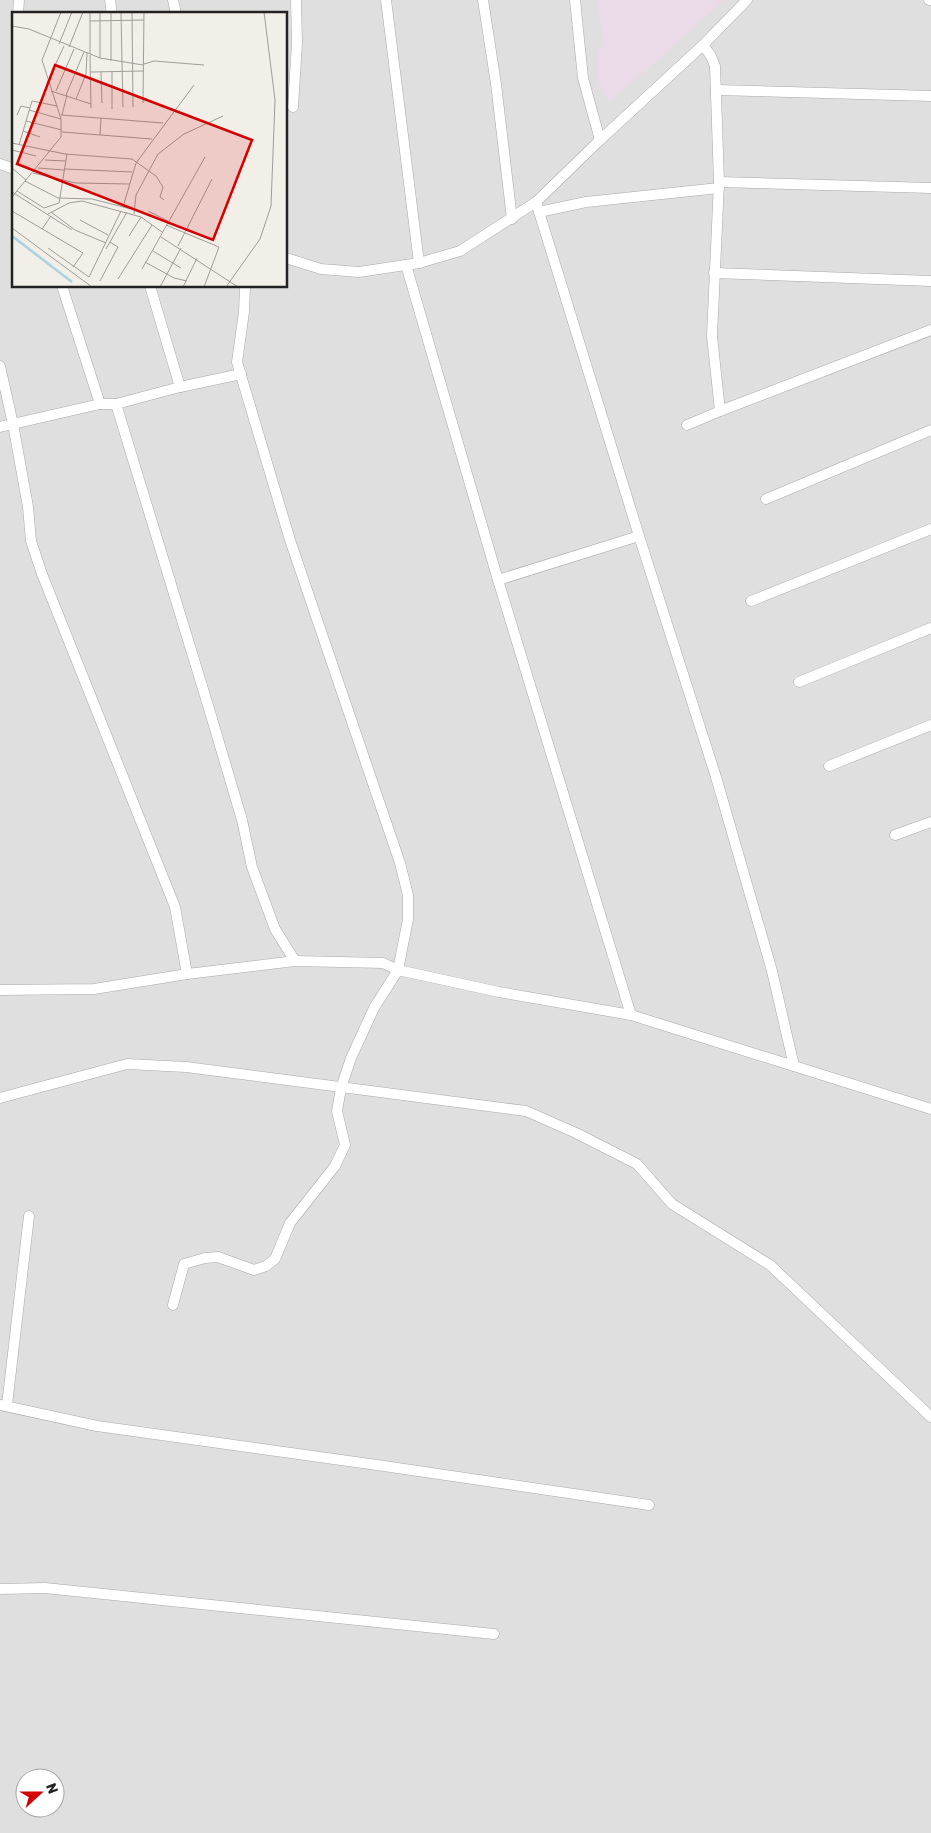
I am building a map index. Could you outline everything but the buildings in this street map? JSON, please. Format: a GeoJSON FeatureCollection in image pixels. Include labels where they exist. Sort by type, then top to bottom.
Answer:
{"type":"FeatureCollection","features":[{"type":"Feature","properties":{"kind":"street"},"geometry":{"type":"LineString","coordinates":[[293,107],[297,43],[296,0]]}},
{"type":"Feature","properties":{"kind":"street"},"geometry":{"type":"LineString","coordinates":[[386,0],[419,263]]}},
{"type":"Feature","properties":{"kind":"street"},"geometry":{"type":"LineString","coordinates":[[483,0],[496,84],[512,219]]}},
{"type":"Feature","properties":{"kind":"street"},"geometry":{"type":"LineString","coordinates":[[575,0],[583,78],[600,140]]}},
{"type":"Feature","properties":{"kind":"street"},"geometry":{"type":"LineString","coordinates":[[537,207],[600,140],[703,45],[747,0]]}},
{"type":"Feature","properties":{"kind":"street"},"geometry":{"type":"LineString","coordinates":[[703,45],[715,66],[719,185],[712,336],[720,411]]}},
{"type":"Feature","properties":{"kind":"street"},"geometry":{"type":"LineString","coordinates":[[716,90],[931,96]]}},
{"type":"Feature","properties":{"kind":"street"},"geometry":{"type":"LineString","coordinates":[[0,164],[12,168]]}},
{"type":"Feature","properties":{"kind":"street"},"geometry":{"type":"LineString","coordinates":[[288,259],[321,269],[359,272],[419,263],[460,250],[512,219],[537,207],[719,185],[931,188]]}},
{"type":"Feature","properties":{"kind":"street"},"geometry":{"type":"LineString","coordinates":[[537,207],[638,536],[716,777],[772,971],[794,1066]]}},
{"type":"Feature","properties":{"kind":"street"},"geometry":{"type":"LineString","coordinates":[[406,265],[498,580],[630,1015]]}},
{"type":"Feature","properties":{"kind":"street"},"geometry":{"type":"LineString","coordinates":[[714,273],[931,281]]}},
{"type":"Feature","properties":{"kind":"street"},"geometry":{"type":"LineString","coordinates":[[63,288],[100,404]]}},
{"type":"Feature","properties":{"kind":"street"},"geometry":{"type":"LineString","coordinates":[[151,288],[180,387]]}},
{"type":"Feature","properties":{"kind":"street"},"geometry":{"type":"LineString","coordinates":[[173,1305],[184,1264],[204,1258],[218,1257],[254,1270],[266,1266],[275,1259],[290,1223],[335,1166],[346,1145],[337,1111],[341,1088],[351,1058],[374,1008],[398,970],[408,919],[408,895],[400,863],[290,540],[237,362],[244,312],[245,288]]}},
{"type":"Feature","properties":{"kind":"street"},"geometry":{"type":"LineString","coordinates":[[687,425],[931,330]]}},
{"type":"Feature","properties":{"kind":"street"},"geometry":{"type":"LineString","coordinates":[[0,366],[28,507],[31,541],[175,907],[187,974]]}},
{"type":"Feature","properties":{"kind":"street"},"geometry":{"type":"LineString","coordinates":[[0,427],[100,404],[116,404],[180,387],[241,374]]}},
{"type":"Feature","properties":{"kind":"street"},"geometry":{"type":"LineString","coordinates":[[116,404],[242,820],[252,868],[275,929],[295,961]]}},
{"type":"Feature","properties":{"kind":"street"},"geometry":{"type":"LineString","coordinates":[[766,499],[931,430]]}},
{"type":"Feature","properties":{"kind":"street"},"geometry":{"type":"LineString","coordinates":[[752,601],[931,529]]}},
{"type":"Feature","properties":{"kind":"street"},"geometry":{"type":"LineString","coordinates":[[498,580],[638,536]]}},
{"type":"Feature","properties":{"kind":"street"},"geometry":{"type":"LineString","coordinates":[[799,682],[931,628]]}},
{"type":"Feature","properties":{"kind":"street"},"geometry":{"type":"LineString","coordinates":[[829,766],[931,725]]}},
{"type":"Feature","properties":{"kind":"street"},"geometry":{"type":"LineString","coordinates":[[895,836],[931,822]]}},
{"type":"Feature","properties":{"kind":"street"},"geometry":{"type":"LineString","coordinates":[[0,990],[94,989],[187,974],[295,961],[383,963],[398,970],[499,992],[630,1015],[931,1109]]}},
{"type":"Feature","properties":{"kind":"street"},"geometry":{"type":"LineString","coordinates":[[0,1098],[127,1064],[186,1067],[526,1111],[576,1133],[638,1164],[672,1204],[770,1265],[931,1417]]}},
{"type":"Feature","properties":{"kind":"street"},"geometry":{"type":"LineString","coordinates":[[29,1216],[4,1405],[97,1426],[649,1505]]}},
{"type":"Feature","properties":{"kind":"street"},"geometry":{"type":"LineString","coordinates":[[0,1589],[45,1588],[494,1634]]}},
{"type":"Feature","properties":{"kind":"shaded area"},"geometry":{"type":"Polygon","coordinates":[[[0,0],[931,0],[931,1833],[0,1833],[0,0]]]}},
{"type":"Feature","properties":{"kind":"shaded area"},"geometry":{"type":"Polygon","coordinates":[[[597,0],[724,0],[609,103],[598,83],[597,49],[604,47],[597,0]]]}}]}
